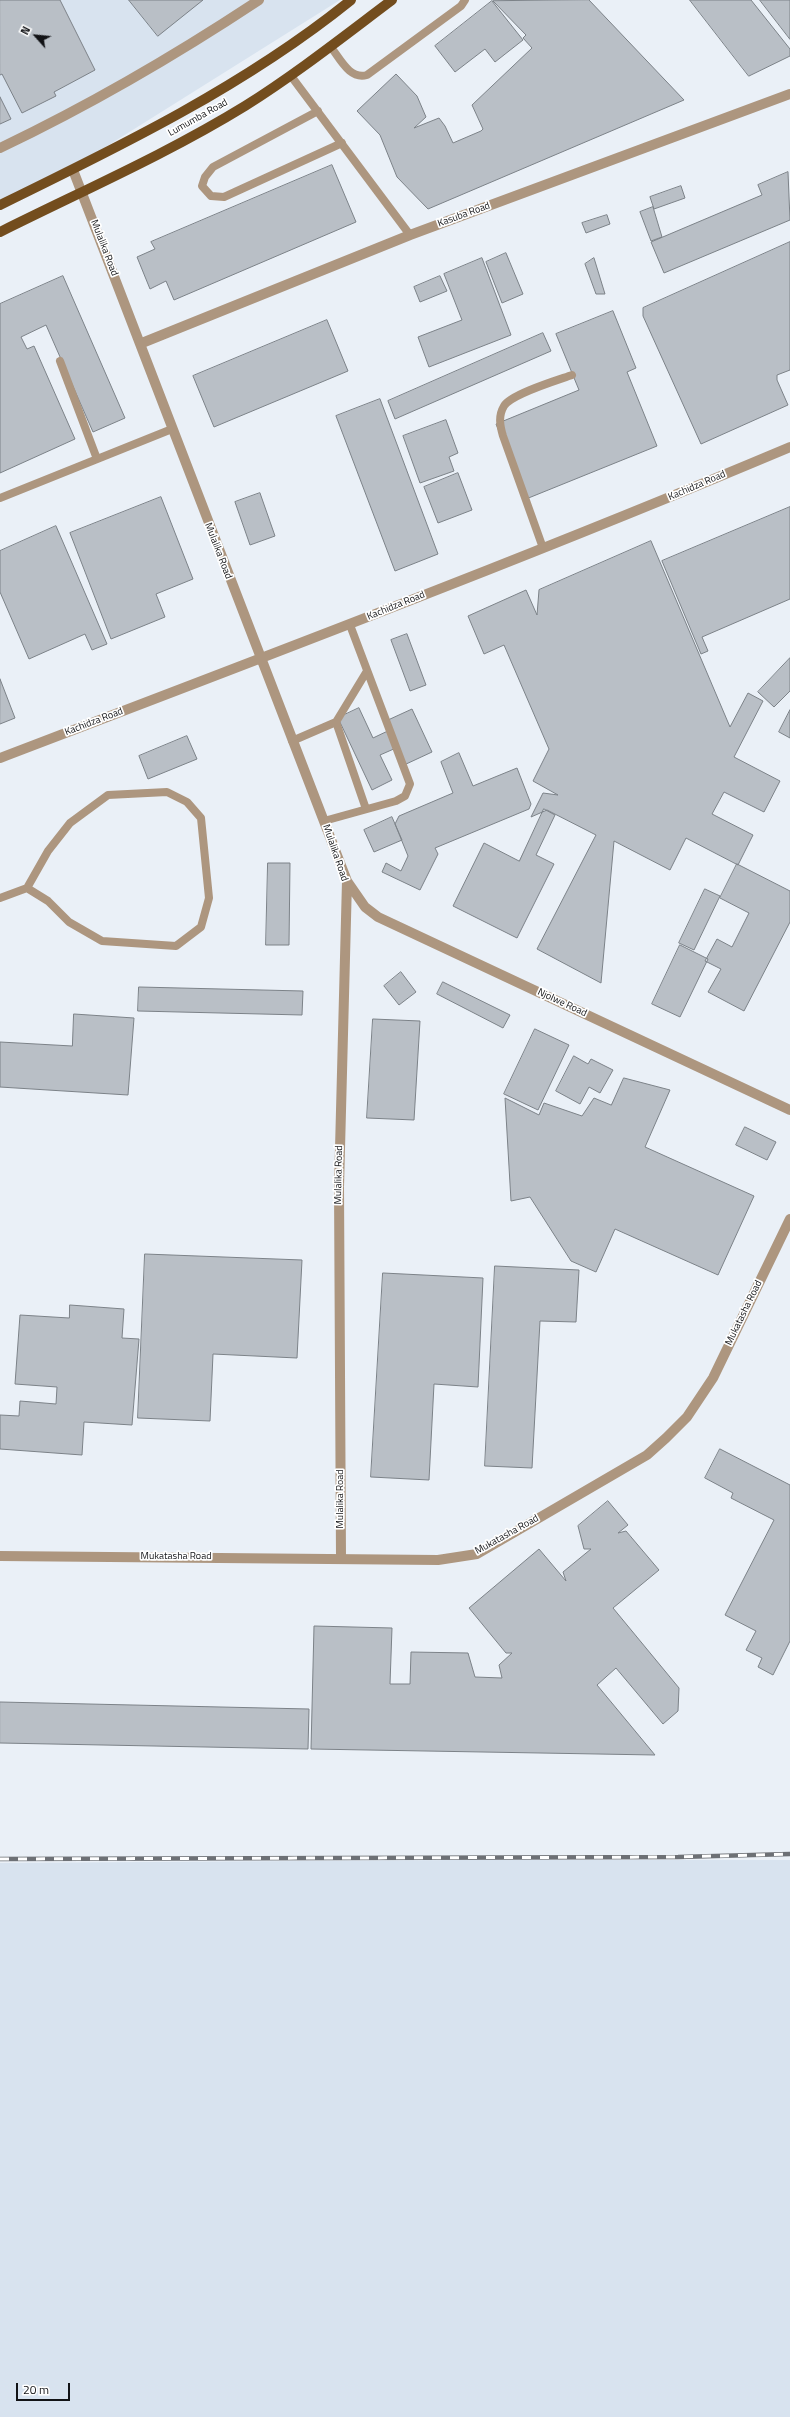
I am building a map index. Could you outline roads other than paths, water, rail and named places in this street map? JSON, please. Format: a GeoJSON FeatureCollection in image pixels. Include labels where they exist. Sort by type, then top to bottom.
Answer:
{"type":"FeatureCollection","features":[{"type":"Feature","properties":{"kind":"main road","name":"Lumumba Road"},"geometry":{"type":"LineString","coordinates":[[0,205],[73,170],[226,85],[278,52],[351,0]]}},
{"type":"Feature","properties":{"kind":"main road","name":"Lumumba Road"},"geometry":{"type":"LineString","coordinates":[[0,232],[82,192],[211,125],[291,76],[392,0]]}},
{"type":"Feature","properties":{"kind":"street"},"geometry":{"type":"LineString","coordinates":[[0,148],[53,123],[139,76],[259,0]]}},
{"type":"Feature","properties":{"kind":"street","name":"Kasuba Road"},"geometry":{"type":"LineString","coordinates":[[142,343],[410,235],[790,94]]}},
{"type":"Feature","properties":{"kind":"street","name":"Mulalika Road"},"geometry":{"type":"LineString","coordinates":[[73,170],[142,343],[172,429],[260,660],[347,881],[339,1187],[341,1558]]}},
{"type":"Feature","properties":{"kind":"street","name":"Kachidza Road"},"geometry":{"type":"LineString","coordinates":[[0,758],[350,625],[544,548],[790,447]]}},
{"type":"Feature","properties":{"kind":"street","name":"Njolwe Road"},"geometry":{"type":"LineString","coordinates":[[347,881],[365,907],[378,917],[790,1110]]}},
{"type":"Feature","properties":{"kind":"street","name":"Mukatasha Road"},"geometry":{"type":"LineString","coordinates":[[0,1556],[438,1560],[477,1554],[647,1455],[687,1417],[713,1378],[790,1219]]}},
{"type":"Feature","properties":{"kind":"lane"},"geometry":{"type":"LineString","coordinates":[[330,46],[354,76],[360,77],[367,75],[461,6],[465,0]]}},
{"type":"Feature","properties":{"kind":"lane"},"geometry":{"type":"LineString","coordinates":[[291,76],[410,235]]}},
{"type":"Feature","properties":{"kind":"lane"},"geometry":{"type":"LineString","coordinates":[[318,111],[213,167],[205,177],[202,186],[211,196],[224,197],[342,144]]}},
{"type":"Feature","properties":{"kind":"lane"},"geometry":{"type":"LineString","coordinates":[[60,361],[97,459]]}},
{"type":"Feature","properties":{"kind":"lane"},"geometry":{"type":"LineString","coordinates":[[544,548],[503,436],[499,420],[504,405],[516,397],[572,375]]}},
{"type":"Feature","properties":{"kind":"lane"},"geometry":{"type":"LineString","coordinates":[[0,498],[172,429]]}},
{"type":"Feature","properties":{"kind":"lane"},"geometry":{"type":"LineString","coordinates":[[324,821],[405,796],[410,784],[350,625]]}},
{"type":"Feature","properties":{"kind":"lane"},"geometry":{"type":"LineString","coordinates":[[292,741],[336,722],[367,671]]}},
{"type":"Feature","properties":{"kind":"lane"},"geometry":{"type":"LineString","coordinates":[[336,722],[366,809]]}},
{"type":"Feature","properties":{"kind":"lane"},"geometry":{"type":"LineString","coordinates":[[0,898],[27,888],[48,851],[70,823],[108,795],[167,792],[187,802],[200,818],[209,898],[201,927],[176,946],[102,941],[69,922],[48,901],[27,888]]}},
{"type":"Feature","properties":{"kind":"railway"},"geometry":{"type":"LineString","coordinates":[[0,1859],[678,1857],[790,1854]]}}]}
